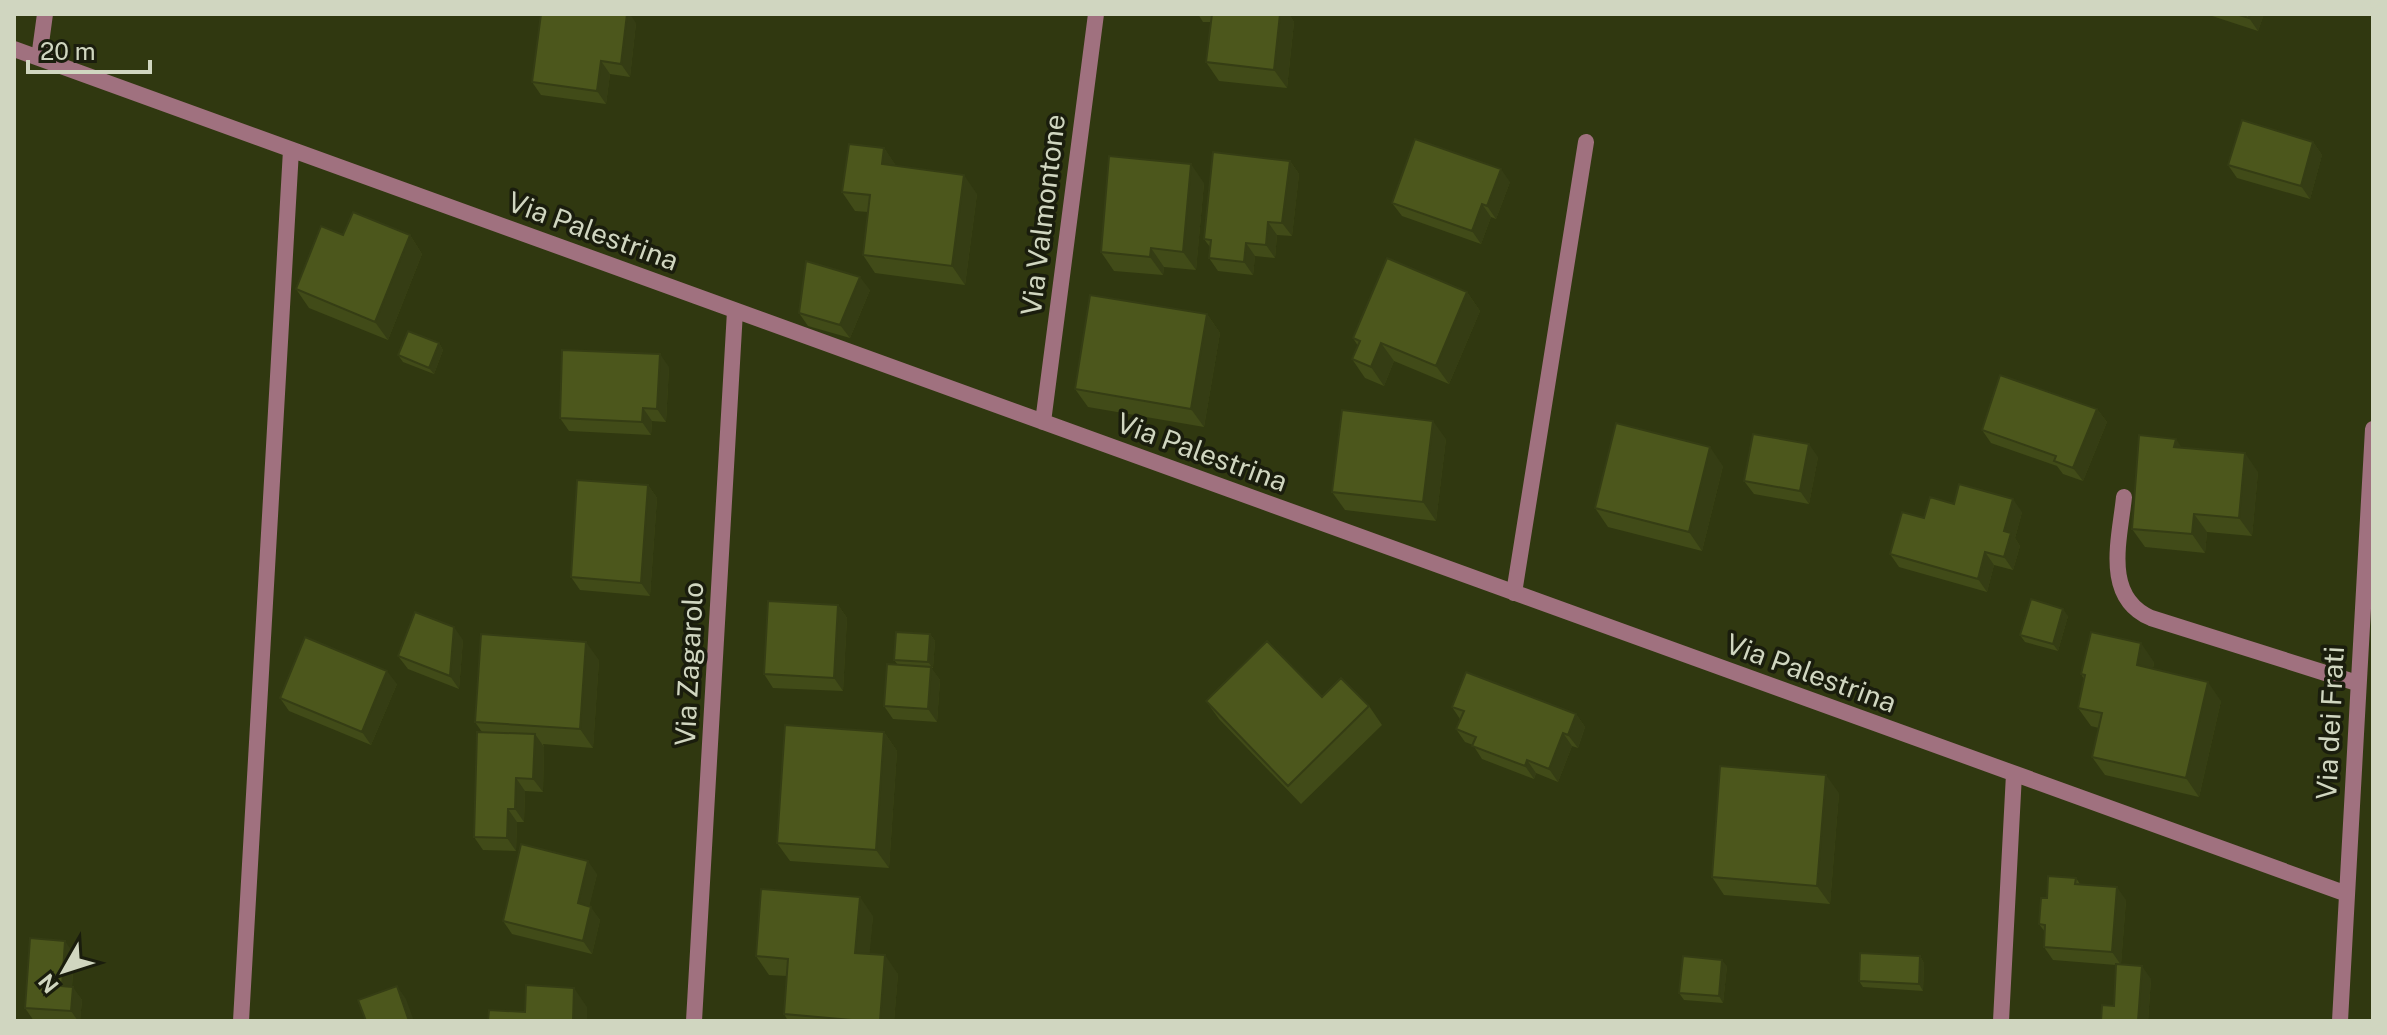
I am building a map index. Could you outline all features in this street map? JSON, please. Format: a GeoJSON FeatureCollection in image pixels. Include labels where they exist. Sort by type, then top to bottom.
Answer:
{"type":"FeatureCollection","features":[{"type":"Feature","properties":{"kind":"street"},"geometry":{"type":"LineString","coordinates":[[39,58],[45,14]]}},
{"type":"Feature","properties":{"kind":"street","name":"Via Valmontone"},"geometry":{"type":"LineString","coordinates":[[1043,422],[1096,14]]}},
{"type":"Feature","properties":{"kind":"street","name":"Via Palestrina"},"geometry":{"type":"LineString","coordinates":[[14,49],[2347,894]]}},
{"type":"Feature","properties":{"kind":"street"},"geometry":{"type":"LineString","coordinates":[[1514,593],[1586,142]]}},
{"type":"Feature","properties":{"kind":"street"},"geometry":{"type":"LineString","coordinates":[[241,1021],[291,150]]}},
{"type":"Feature","properties":{"kind":"street","name":"Via Zagarolo"},"geometry":{"type":"LineString","coordinates":[[694,1021],[735,311]]}},
{"type":"Feature","properties":{"kind":"street","name":"Via dei Frati"},"geometry":{"type":"LineString","coordinates":[[2340,1021],[2373,429]]}},
{"type":"Feature","properties":{"kind":"street"},"geometry":{"type":"LineString","coordinates":[[2124,497],[2118,575],[2123,595],[2135,609],[2151,618],[2357,683]]}},
{"type":"Feature","properties":{"kind":"street"},"geometry":{"type":"LineString","coordinates":[[2001,1021],[2014,774]]}},
{"type":"Feature","properties":{"kind":"building"},"geometry":{"type":"Polygon","coordinates":[[[541,14],[627,14],[621,64],[601,61],[597,91],[532,82],[541,14]]]}},
{"type":"Feature","properties":{"kind":"building"},"geometry":{"type":"Polygon","coordinates":[[[1212,14],[1280,14],[1274,70],[1206,62],[1212,14]]]}},
{"type":"Feature","properties":{"kind":"building"},"geometry":{"type":"Polygon","coordinates":[[[2242,120],[2313,142],[2301,186],[2228,165],[2242,120]]]}},
{"type":"Feature","properties":{"kind":"building"},"geometry":{"type":"Polygon","coordinates":[[[1415,139],[1501,169],[1487,206],[1482,204],[1472,231],[1392,203],[1415,139]]]}},
{"type":"Feature","properties":{"kind":"building"},"geometry":{"type":"Polygon","coordinates":[[[849,144],[884,148],[882,164],[964,175],[952,266],[863,255],[870,195],[842,192],[849,144]]]}},
{"type":"Feature","properties":{"kind":"building"},"geometry":{"type":"Polygon","coordinates":[[[1213,152],[1290,161],[1282,223],[1268,222],[1266,245],[1246,243],[1244,262],[1209,258],[1211,240],[1204,239],[1213,152]]]}},
{"type":"Feature","properties":{"kind":"building"},"geometry":{"type":"Polygon","coordinates":[[[1109,156],[1191,164],[1183,252],[1151,248],[1150,257],[1101,252],[1109,156]]]}},
{"type":"Feature","properties":{"kind":"building"},"geometry":{"type":"Polygon","coordinates":[[[353,212],[410,235],[375,322],[296,289],[321,226],[343,235],[353,212]]]}},
{"type":"Feature","properties":{"kind":"building"},"geometry":{"type":"Polygon","coordinates":[[[1387,258],[1467,292],[1436,366],[1381,343],[1371,367],[1352,359],[1360,341],[1353,338],[1387,258]]]}},
{"type":"Feature","properties":{"kind":"building"},"geometry":{"type":"Polygon","coordinates":[[[806,261],[860,277],[840,325],[799,313],[806,261]]]}},
{"type":"Feature","properties":{"kind":"building"},"geometry":{"type":"Polygon","coordinates":[[[1090,295],[1207,314],[1191,409],[1075,389],[1090,295]]]}},
{"type":"Feature","properties":{"kind":"building"},"geometry":{"type":"Polygon","coordinates":[[[408,331],[439,343],[429,368],[398,355],[408,331]]]}},
{"type":"Feature","properties":{"kind":"building"},"geometry":{"type":"Polygon","coordinates":[[[562,350],[660,354],[657,409],[643,408],[642,422],[560,418],[562,350]]]}},
{"type":"Feature","properties":{"kind":"building"},"geometry":{"type":"Polygon","coordinates":[[[2000,375],[2097,409],[2073,468],[2054,461],[2056,456],[1982,430],[2000,375]]]}},
{"type":"Feature","properties":{"kind":"building"},"geometry":{"type":"Polygon","coordinates":[[[1342,410],[1433,421],[1423,502],[1332,492],[1342,410]]]}},
{"type":"Feature","properties":{"kind":"building"},"geometry":{"type":"Polygon","coordinates":[[[1616,423],[1710,447],[1689,532],[1595,508],[1616,423]]]}},
{"type":"Feature","properties":{"kind":"building"},"geometry":{"type":"Polygon","coordinates":[[[1753,434],[1809,444],[1800,491],[1744,481],[1753,434]]]}},
{"type":"Feature","properties":{"kind":"building"},"geometry":{"type":"Polygon","coordinates":[[[2139,435],[2176,439],[2174,447],[2245,453],[2239,518],[2194,514],[2192,534],[2132,529],[2139,435]]]}},
{"type":"Feature","properties":{"kind":"building"},"geometry":{"type":"Polygon","coordinates":[[[577,480],[648,485],[641,583],[571,577],[577,480]]]}},
{"type":"Feature","properties":{"kind":"building"},"geometry":{"type":"Polygon","coordinates":[[[1959,484],[2013,499],[2004,531],[2011,533],[2004,557],[1985,552],[1978,579],[1890,554],[1902,512],[1924,518],[1930,497],[1954,504],[1959,484]]]}},
{"type":"Feature","properties":{"kind":"building"},"geometry":{"type":"Polygon","coordinates":[[[2031,599],[2063,609],[2053,644],[2020,635],[2031,599]]]}},
{"type":"Feature","properties":{"kind":"building"},"geometry":{"type":"Polygon","coordinates":[[[768,601],[838,605],[834,678],[764,674],[768,601]]]}},
{"type":"Feature","properties":{"kind":"building"},"geometry":{"type":"Polygon","coordinates":[[[415,612],[454,627],[450,676],[398,656],[415,612]]]}},
{"type":"Feature","properties":{"kind":"building"},"geometry":{"type":"Polygon","coordinates":[[[896,632],[930,634],[928,662],[894,660],[896,632]]]}},
{"type":"Feature","properties":{"kind":"building"},"geometry":{"type":"Polygon","coordinates":[[[2091,632],[2141,643],[2137,665],[2208,682],[2186,778],[2092,757],[2102,713],[2078,708],[2085,675],[2081,674],[2091,632]]]}},
{"type":"Feature","properties":{"kind":"building"},"geometry":{"type":"Polygon","coordinates":[[[481,634],[586,642],[580,729],[475,722],[481,634]]]}},
{"type":"Feature","properties":{"kind":"building"},"geometry":{"type":"Polygon","coordinates":[[[305,637],[387,671],[362,732],[280,698],[305,637]]]}},
{"type":"Feature","properties":{"kind":"building"},"geometry":{"type":"Polygon","coordinates":[[[1267,641],[1322,697],[1341,678],[1369,706],[1288,786],[1206,701],[1267,641]]]}},
{"type":"Feature","properties":{"kind":"building"},"geometry":{"type":"Polygon","coordinates":[[[887,664],[931,667],[928,709],[884,706],[887,664]]]}},
{"type":"Feature","properties":{"kind":"building"},"geometry":{"type":"Polygon","coordinates":[[[1466,672],[1576,714],[1568,735],[1563,733],[1549,769],[1527,760],[1525,766],[1472,746],[1476,737],[1456,729],[1464,711],[1452,707],[1466,672]]]}},
{"type":"Feature","properties":{"kind":"building"},"geometry":{"type":"Polygon","coordinates":[[[785,725],[884,732],[876,850],[777,843],[785,725]]]}},
{"type":"Feature","properties":{"kind":"building"},"geometry":{"type":"Polygon","coordinates":[[[477,732],[535,734],[533,779],[516,778],[515,809],[508,809],[507,838],[474,837],[477,732]]]}},
{"type":"Feature","properties":{"kind":"building"},"geometry":{"type":"Polygon","coordinates":[[[1720,766],[1826,775],[1817,886],[1712,877],[1720,766]]]}},
{"type":"Feature","properties":{"kind":"building"},"geometry":{"type":"Polygon","coordinates":[[[521,844],[588,861],[578,903],[591,907],[583,941],[503,921],[521,844]]]}},
{"type":"Feature","properties":{"kind":"building"},"geometry":{"type":"Polygon","coordinates":[[[2048,876],[2076,878],[2075,884],[2117,887],[2112,952],[2044,947],[2045,925],[2039,924],[2041,898],[2047,898],[2048,876]]]}},
{"type":"Feature","properties":{"kind":"building"},"geometry":{"type":"Polygon","coordinates":[[[761,889],[860,897],[855,953],[885,955],[880,1021],[784,1014],[788,959],[756,956],[761,889]]]}},
{"type":"Feature","properties":{"kind":"building"},"geometry":{"type":"Polygon","coordinates":[[[30,938],[65,941],[62,986],[73,987],[71,1011],[25,1008],[30,938]]]}},
{"type":"Feature","properties":{"kind":"building"},"geometry":{"type":"Polygon","coordinates":[[[1860,953],[1920,956],[1919,984],[1859,981],[1860,953]]]}},
{"type":"Feature","properties":{"kind":"building"},"geometry":{"type":"Polygon","coordinates":[[[1683,956],[1722,960],[1719,996],[1679,993],[1683,956]]]}},
{"type":"Feature","properties":{"kind":"building"},"geometry":{"type":"Polygon","coordinates":[[[2116,964],[2142,966],[2138,1021],[2101,1021],[2102,1005],[2114,1006],[2116,964]]]}},
{"type":"Feature","properties":{"kind":"building"},"geometry":{"type":"Polygon","coordinates":[[[526,985],[574,988],[573,1021],[488,1021],[489,1010],[525,1012],[526,985]]]}},
{"type":"Feature","properties":{"kind":"building"},"geometry":{"type":"Polygon","coordinates":[[[397,986],[409,1021],[366,1021],[358,1000],[397,986]]]}}]}
